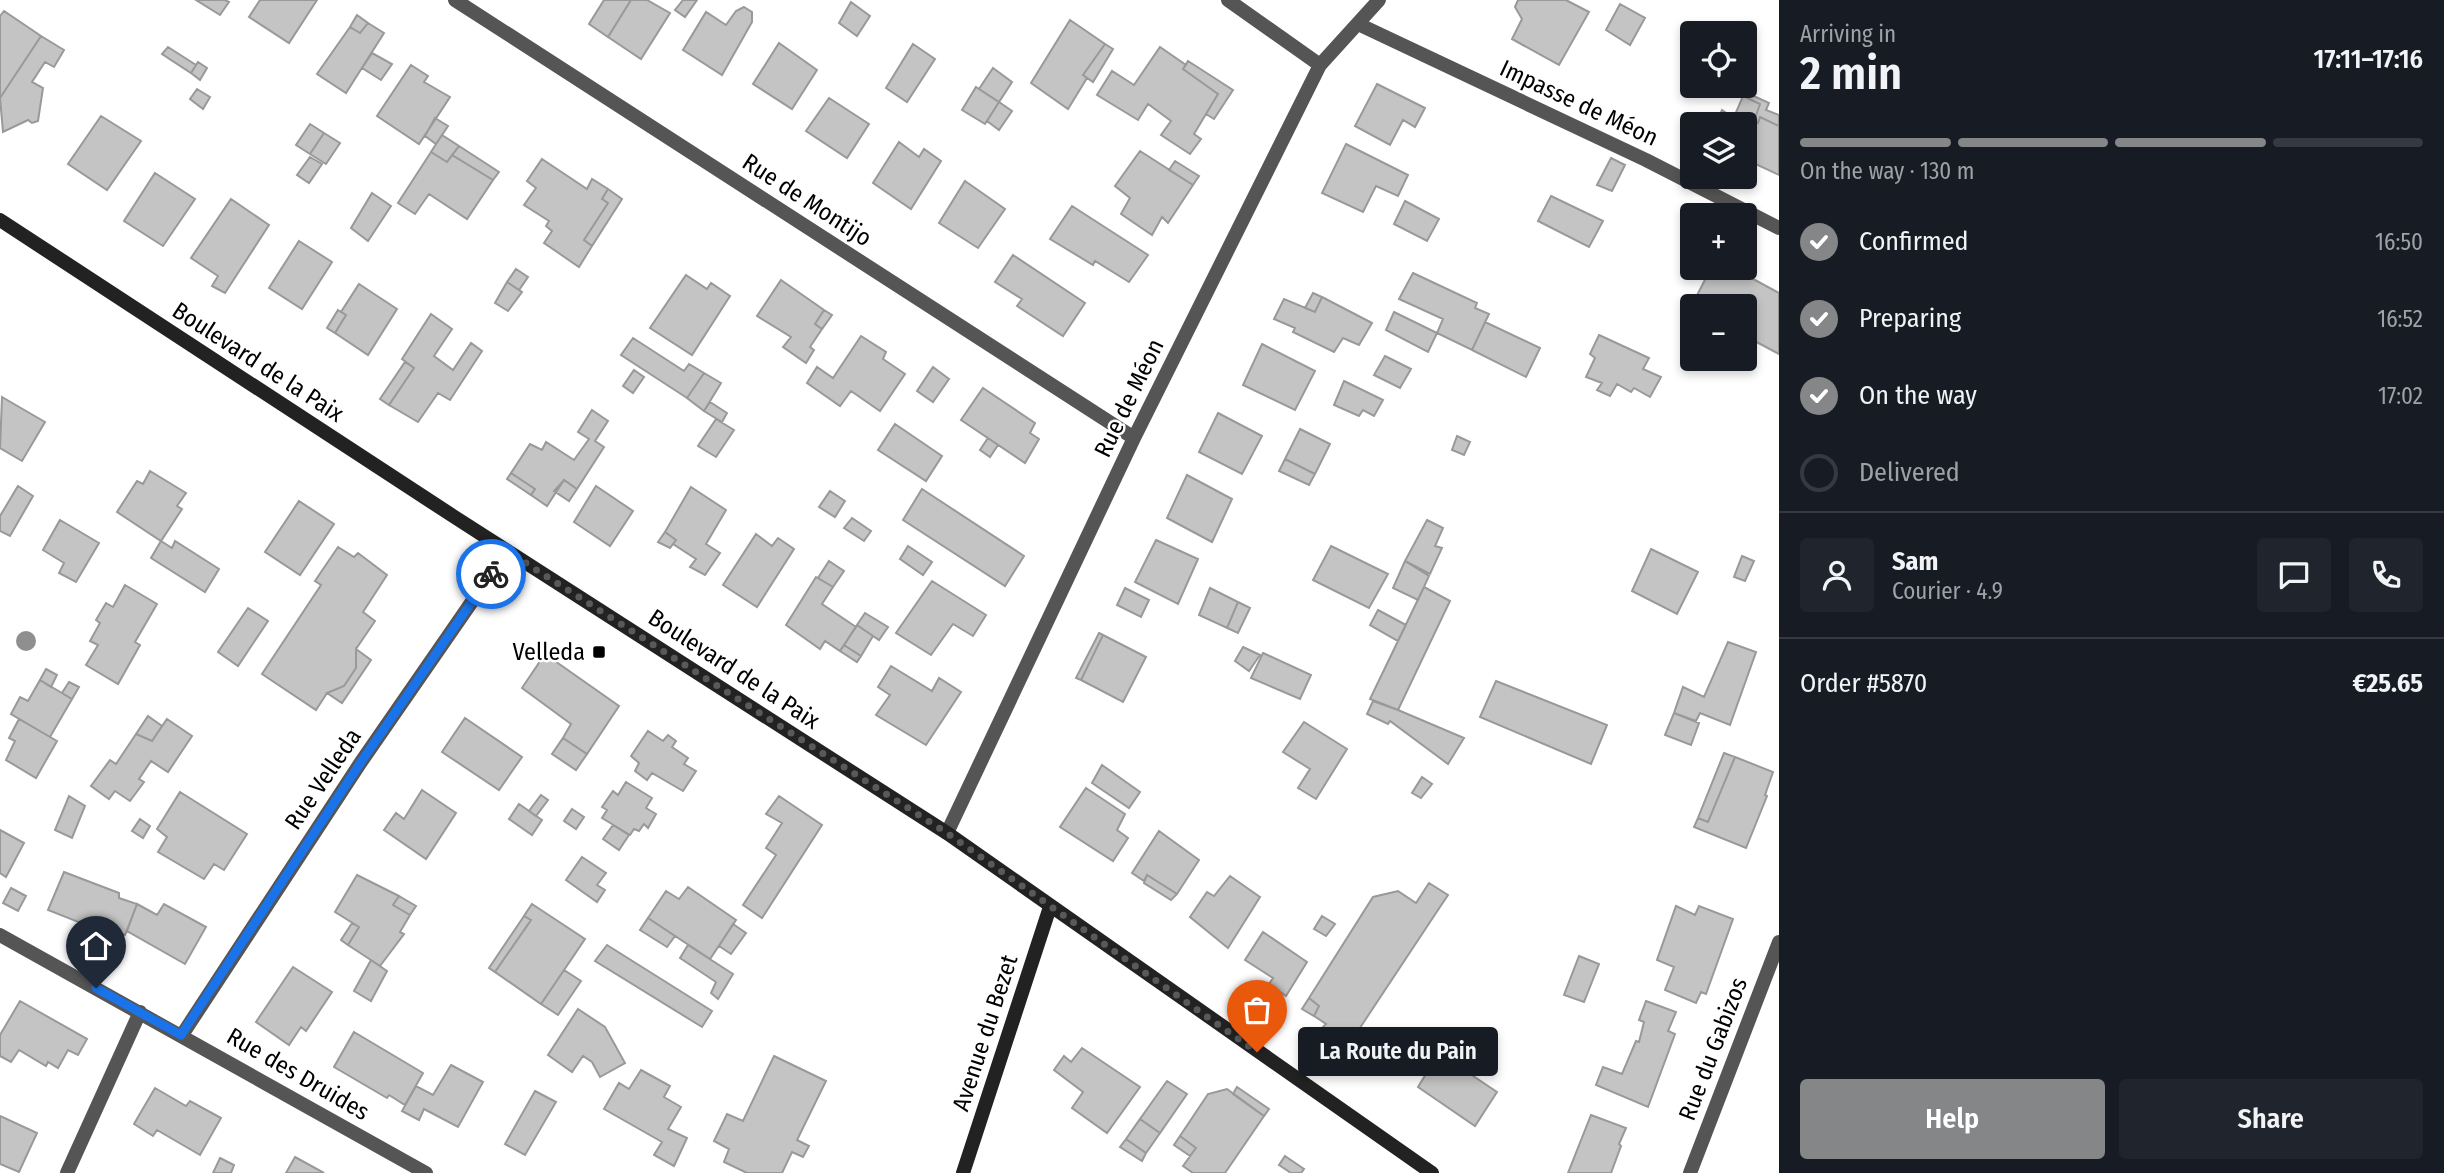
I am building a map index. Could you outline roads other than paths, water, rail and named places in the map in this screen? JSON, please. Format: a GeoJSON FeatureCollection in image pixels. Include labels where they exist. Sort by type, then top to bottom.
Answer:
{"type":"FeatureCollection","features":[{"type":"Feature","properties":{"kind":"main road","name":"Boulevard de la Paix"},"geometry":{"type":"LineString","coordinates":[[0,220],[507,551],[947,833],[1432,1173]]}},
{"type":"Feature","properties":{"kind":"main road","name":"Avenue du Bezet"},"geometry":{"type":"LineString","coordinates":[[963,1173],[1050,907]]}},
{"type":"Feature","properties":{"kind":"street","name":"Rue de Montijo"},"geometry":{"type":"LineString","coordinates":[[455,0],[1134,438]]}},
{"type":"Feature","properties":{"kind":"street"},"geometry":{"type":"LineString","coordinates":[[1228,0],[1320,65]]}},
{"type":"Feature","properties":{"kind":"street","name":"Rue de Méon"},"geometry":{"type":"LineString","coordinates":[[947,833],[1134,438],[1320,65],[1379,0]]}},
{"type":"Feature","properties":{"kind":"street","name":"Impasse de Méon"},"geometry":{"type":"LineString","coordinates":[[1358,24],[1646,160],[1779,228]]}},
{"type":"Feature","properties":{"kind":"street","name":"Rue Velleda"},"geometry":{"type":"LineString","coordinates":[[181,1035],[361,762],[507,551]]}},
{"type":"Feature","properties":{"kind":"street","name":"Rue des Druides"},"geometry":{"type":"LineString","coordinates":[[0,935],[181,1035],[402,1167],[426,1173]]}},
{"type":"Feature","properties":{"kind":"street","name":"Rue du Gabizos"},"geometry":{"type":"LineString","coordinates":[[1690,1173],[1779,942]]}},
{"type":"Feature","properties":{"kind":"street"},"geometry":{"type":"LineString","coordinates":[[67,1173],[140,1012]]}},
{"type":"Feature","properties":{"kind":"place","name":"Velleda"},"geometry":{"type":"Point","coordinates":[599,652]}},
{"type":"Feature","properties":{"kind":"place","name":"La Route du Pain"},"geometry":{"type":"Point","coordinates":[1257,1052]}}]}
